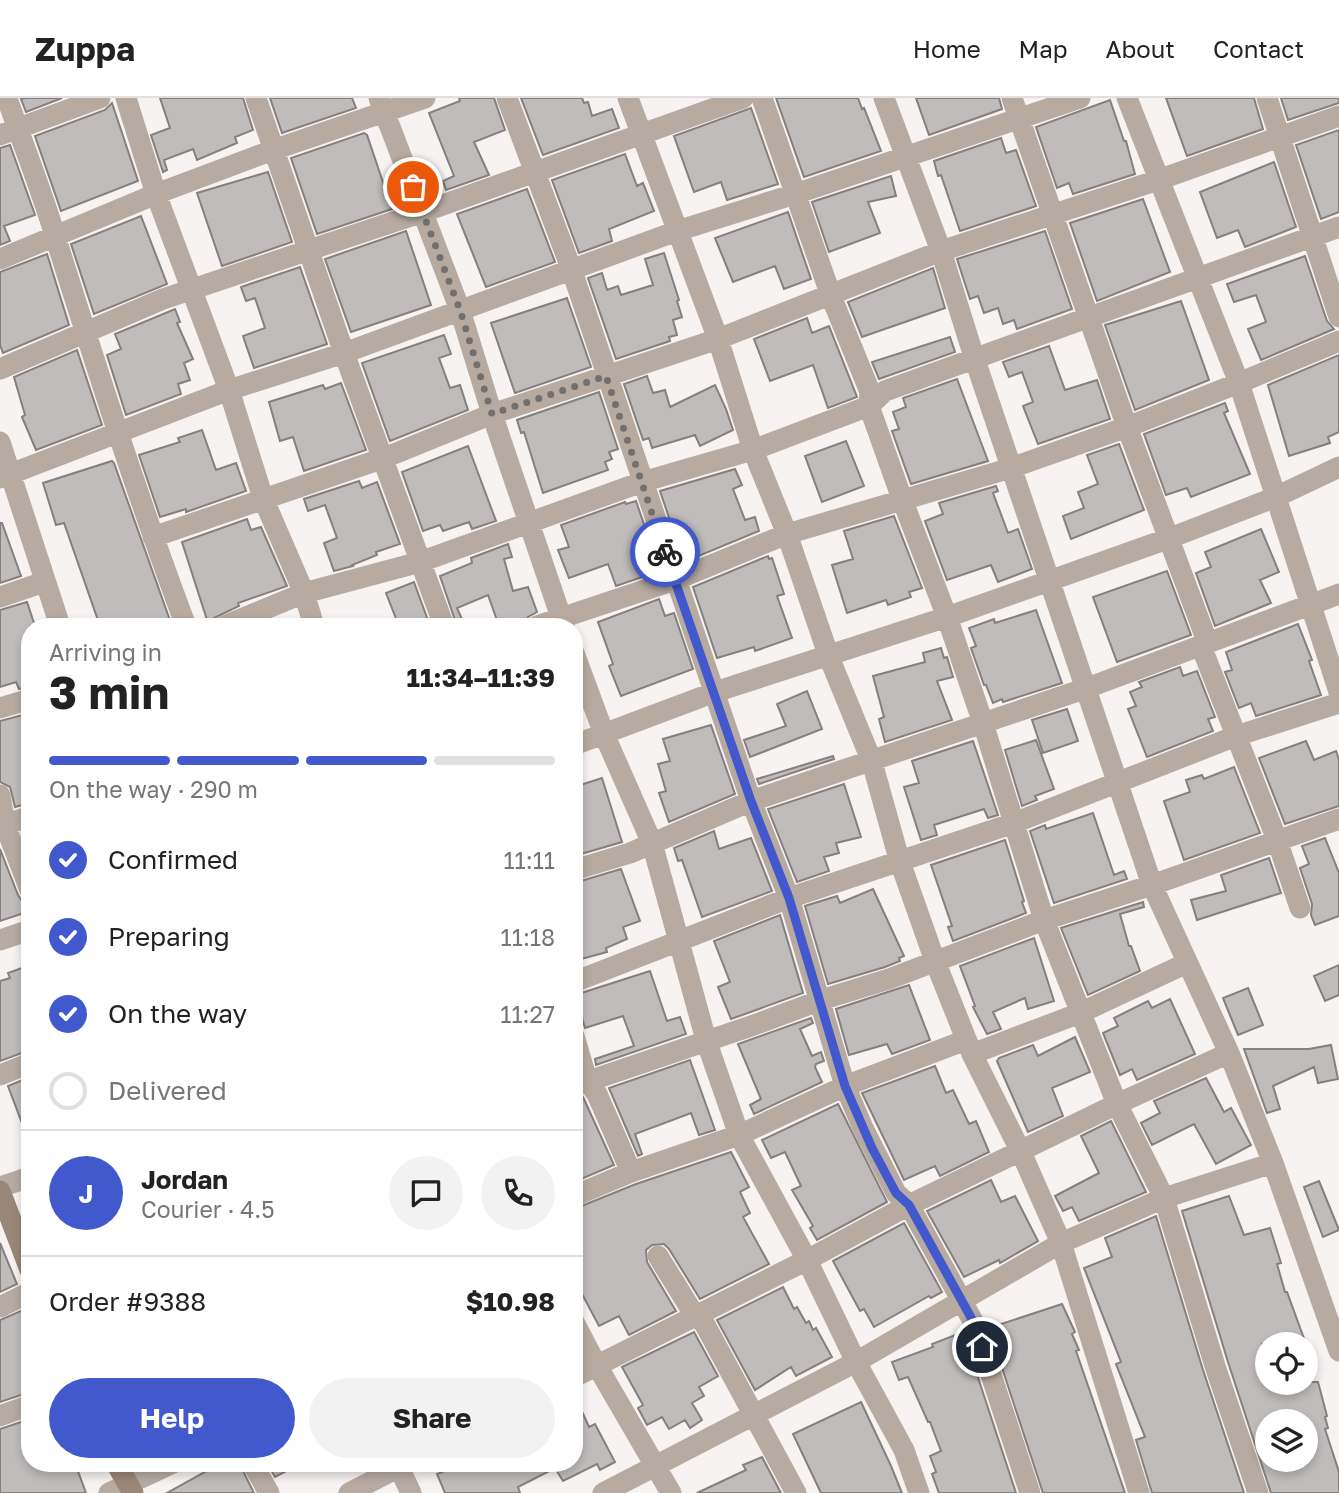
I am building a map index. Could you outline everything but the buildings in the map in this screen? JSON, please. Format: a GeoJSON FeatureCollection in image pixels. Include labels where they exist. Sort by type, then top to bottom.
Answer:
{"type":"FeatureCollection","features":[{"type":"Feature","properties":{"kind":"street"},"geometry":{"type":"LineString","coordinates":[[8,98],[9,131],[56,237],[84,332],[183,618]]}},
{"type":"Feature","properties":{"kind":"street"},"geometry":{"type":"LineString","coordinates":[[9,131],[100,98]]}},
{"type":"Feature","properties":{"kind":"street"},"geometry":{"type":"LineString","coordinates":[[126,98],[156,194],[229,390],[263,498],[311,618]]}},
{"type":"Feature","properties":{"kind":"street"},"geometry":{"type":"LineString","coordinates":[[256,98],[441,618]]}},
{"type":"Feature","properties":{"kind":"street"},"geometry":{"type":"LineString","coordinates":[[0,259],[156,194],[382,106],[425,98]]}},
{"type":"Feature","properties":{"kind":"street"},"geometry":{"type":"LineString","coordinates":[[507,98],[571,268],[751,801],[789,898],[845,1086],[872,1148],[896,1193],[909,1205],[974,1323],[1030,1493]]}},
{"type":"Feature","properties":{"kind":"street"},"geometry":{"type":"LineString","coordinates":[[628,98],[718,339],[753,450],[787,534],[829,657],[872,762],[899,859],[935,961],[969,1047],[1021,1152],[1061,1242],[1139,1493]]}},
{"type":"Feature","properties":{"kind":"street"},"geometry":{"type":"LineString","coordinates":[[0,369],[163,299],[422,212],[743,98]]}},
{"type":"Feature","properties":{"kind":"street"},"geometry":{"type":"LineString","coordinates":[[762,98],[831,296],[870,392],[869,406],[984,723],[1044,920],[1117,1104],[1164,1198],[1215,1366],[1258,1493]]}},
{"type":"Feature","properties":{"kind":"street"},"geometry":{"type":"LineString","coordinates":[[884,98],[941,251],[974,357],[1152,885],[1229,1053],[1273,1163],[1339,1352]]}},
{"type":"Feature","properties":{"kind":"street"},"geometry":{"type":"LineString","coordinates":[[5,476],[229,390],[345,353],[571,268],[905,156],[1015,108],[1080,98]]}},
{"type":"Feature","properties":{"kind":"street"},"geometry":{"type":"LineString","coordinates":[[1127,98],[1239,383],[1339,692]]}},
{"type":"Feature","properties":{"kind":"street"},"geometry":{"type":"LineString","coordinates":[[1267,98],[1339,317]]}},
{"type":"Feature","properties":{"kind":"street"},"geometry":{"type":"LineString","coordinates":[[382,106],[460,310],[492,414],[561,618]]}},
{"type":"Feature","properties":{"kind":"street"},"geometry":{"type":"LineString","coordinates":[[1015,108],[1127,426],[1207,641],[1203,651],[1277,840],[1300,908]]}},
{"type":"Feature","properties":{"kind":"street"},"geometry":{"type":"LineString","coordinates":[[153,537],[384,458],[492,414],[718,339],[941,251],[1158,180],[1339,116]]}},
{"type":"Feature","properties":{"kind":"street"},"geometry":{"type":"LineString","coordinates":[[242,618],[303,593],[420,562],[642,482],[753,450],[869,406],[885,391],[974,357],[1339,227]]}},
{"type":"Feature","properties":{"kind":"street"},"geometry":{"type":"LineString","coordinates":[[576,618],[787,534],[1011,468],[1127,426],[1339,341]]}},
{"type":"Feature","properties":{"kind":"street"},"geometry":{"type":"LineString","coordinates":[[0,442],[5,476],[57,618]]}},
{"type":"Feature","properties":{"kind":"street"},"geometry":{"type":"LineString","coordinates":[[583,742],[715,692],[829,657],[1170,538],[1276,497],[1339,467]]}},
{"type":"Feature","properties":{"kind":"street"},"geometry":{"type":"LineString","coordinates":[[0,597],[44,582]]}},
{"type":"Feature","properties":{"kind":"street"},"geometry":{"type":"LineString","coordinates":[[583,867],[630,853],[751,801],[1087,688],[1339,594]]}},
{"type":"Feature","properties":{"kind":"street"},"geometry":{"type":"LineString","coordinates":[[583,677],[604,734],[652,843],[706,1041],[739,1135],[807,1260],[856,1362],[904,1450],[919,1493]]}},
{"type":"Feature","properties":{"kind":"street"},"geometry":{"type":"LineString","coordinates":[[0,708],[21,702]]}},
{"type":"Feature","properties":{"kind":"street"},"geometry":{"type":"LineString","coordinates":[[583,979],[789,898],[899,859],[1014,823],[1236,736],[1339,703]]}},
{"type":"Feature","properties":{"kind":"street"},"geometry":{"type":"LineString","coordinates":[[0,795],[2,826],[21,869]]}},
{"type":"Feature","properties":{"kind":"street"},"geometry":{"type":"LineString","coordinates":[[2,826],[21,819]]}},
{"type":"Feature","properties":{"kind":"street"},"geometry":{"type":"LineString","coordinates":[[583,1082],[754,1026],[1044,920],[1339,819]]}},
{"type":"Feature","properties":{"kind":"street"},"geometry":{"type":"LineString","coordinates":[[0,940],[21,933]]}},
{"type":"Feature","properties":{"kind":"street"},"geometry":{"type":"LineString","coordinates":[[583,1192],[631,1172],[739,1135],[845,1086],[1080,1013],[1187,962]]}},
{"type":"Feature","properties":{"kind":"street"},"geometry":{"type":"LineString","coordinates":[[583,1372],[807,1260],[909,1205],[1229,1053]]}},
{"type":"Feature","properties":{"kind":"street"},"geometry":{"type":"LineString","coordinates":[[0,1074],[21,1066]]}},
{"type":"Feature","properties":{"kind":"street"},"geometry":{"type":"LineString","coordinates":[[583,1084],[597,1094],[631,1172]]}},
{"type":"Feature","properties":{"kind":"street"},"geometry":{"type":"LineString","coordinates":[[603,1493],[856,1362],[1061,1242],[1164,1198],[1273,1163]]}},
{"type":"Feature","properties":{"kind":"street"},"geometry":{"type":"LineString","coordinates":[[21,1181],[0,1189],[21,1246]]}},
{"type":"Feature","properties":{"kind":"street"},"geometry":{"type":"LineString","coordinates":[[658,1256],[695,1315],[704,1323],[796,1493]]}},
{"type":"Feature","properties":{"kind":"street"},"geometry":{"type":"LineString","coordinates":[[0,1307],[21,1296]]}},
{"type":"Feature","properties":{"kind":"street"},"geometry":{"type":"LineString","coordinates":[[583,1339],[671,1493]]}},
{"type":"Feature","properties":{"kind":"street"},"geometry":{"type":"LineString","coordinates":[[0,1416],[21,1408]]}},
{"type":"Feature","properties":{"kind":"street"},"geometry":{"type":"LineString","coordinates":[[118,1472],[123,1490],[156,1472]]}},
{"type":"Feature","properties":{"kind":"street"},"geometry":{"type":"LineString","coordinates":[[257,1472],[270,1493]]}},
{"type":"Feature","properties":{"kind":"street"},"geometry":{"type":"LineString","coordinates":[[349,1493],[387,1472]]}},
{"type":"Feature","properties":{"kind":"street"},"geometry":{"type":"LineString","coordinates":[[404,1472],[411,1493]]}},
{"type":"Feature","properties":{"kind":"way so far"},"geometry":{"type":"LineString","coordinates":[[413,187],[460,310],[492,414],[606,376],[665,552]]}},
{"type":"Feature","properties":{"kind":"route"},"geometry":{"type":"LineString","coordinates":[[665,552],[751,801],[789,898],[845,1086],[872,1148],[896,1193],[909,1205],[974,1323],[982,1347]]}}]}
